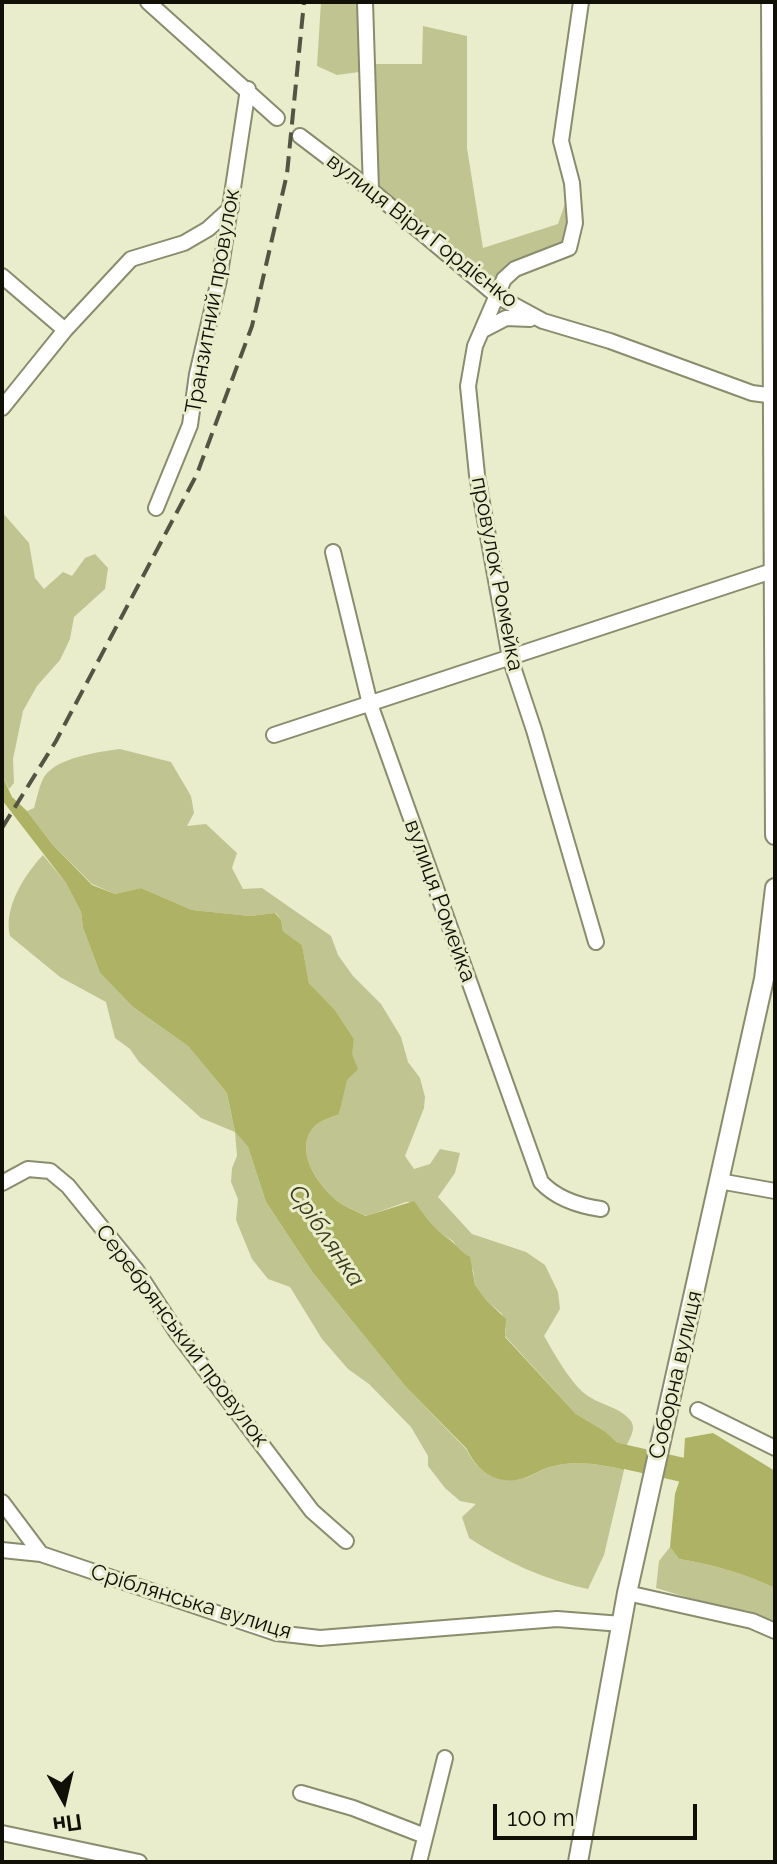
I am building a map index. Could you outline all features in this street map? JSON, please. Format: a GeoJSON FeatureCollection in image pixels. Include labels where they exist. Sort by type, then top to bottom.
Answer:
{"type":"FeatureCollection","features":[{"type":"Feature","properties":{"kind":"main road"},"geometry":{"type":"LineString","coordinates":[[771,2],[775,311],[772,571],[775,835]]}},
{"type":"Feature","properties":{"kind":"main road","name":"Соборна вулиця"},"geometry":{"type":"LineString","coordinates":[[578,1862],[627,1593],[764,979],[775,888]]}},
{"type":"Feature","properties":{"kind":"street"},"geometry":{"type":"LineString","coordinates":[[148,2],[277,118]]}},
{"type":"Feature","properties":{"kind":"street"},"geometry":{"type":"LineString","coordinates":[[365,2],[371,190]]}},
{"type":"Feature","properties":{"kind":"street","name":"провулок Ромейка"},"geometry":{"type":"LineString","coordinates":[[581,2],[561,141],[573,196],[575,223],[569,248],[507,274],[475,346],[468,386],[477,475],[510,658],[596,942]]}},
{"type":"Feature","properties":{"kind":"street","name":"Транзитний провулок"},"geometry":{"type":"LineString","coordinates":[[156,508],[190,425],[197,374],[219,280],[248,89]]}},
{"type":"Feature","properties":{"kind":"street","name":"вулиця Віри Гордієнко"},"geometry":{"type":"LineString","coordinates":[[300,136],[371,190],[497,296],[543,321],[610,341],[752,393],[774,396]]}},
{"type":"Feature","properties":{"kind":"street"},"geometry":{"type":"LineString","coordinates":[[2,408],[65,330],[131,259],[184,243],[208,229],[231,208]]}},
{"type":"Feature","properties":{"kind":"street"},"geometry":{"type":"LineString","coordinates":[[2,276],[65,330]]}},
{"type":"Feature","properties":{"kind":"street"},"geometry":{"type":"LineString","coordinates":[[480,333],[506,318],[543,321]]}},
{"type":"Feature","properties":{"kind":"street","name":"вулиця Ромейка"},"geometry":{"type":"LineString","coordinates":[[333,552],[370,704],[541,1182],[550,1192],[601,1209]]}},
{"type":"Feature","properties":{"kind":"street"},"geometry":{"type":"LineString","coordinates":[[274,735],[772,571]]}},
{"type":"Feature","properties":{"kind":"street","name":"Серебрянський провулок"},"geometry":{"type":"LineString","coordinates":[[2,1183],[28,1169],[50,1171],[68,1186],[137,1271],[175,1330],[312,1511],[346,1541]]}},
{"type":"Feature","properties":{"kind":"street"},"geometry":{"type":"LineString","coordinates":[[719,1181],[775,1191]]}},
{"type":"Feature","properties":{"kind":"street"},"geometry":{"type":"LineString","coordinates":[[698,1410],[775,1448]]}},
{"type":"Feature","properties":{"kind":"street"},"geometry":{"type":"LineString","coordinates":[[2,1502],[41,1554]]}},
{"type":"Feature","properties":{"kind":"street","name":"Сріблянська вулиця"},"geometry":{"type":"LineString","coordinates":[[2,1550],[41,1554],[276,1633],[320,1638],[557,1619],[622,1624]]}},
{"type":"Feature","properties":{"kind":"street"},"geometry":{"type":"LineString","coordinates":[[627,1593],[752,1621],[775,1631]]}},
{"type":"Feature","properties":{"kind":"street"},"geometry":{"type":"LineString","coordinates":[[419,1862],[445,1758]]}},
{"type":"Feature","properties":{"kind":"street"},"geometry":{"type":"LineString","coordinates":[[301,1793],[353,1808],[425,1836]]}},
{"type":"Feature","properties":{"kind":"street"},"geometry":{"type":"LineString","coordinates":[[2,1833],[139,1862]]}},
{"type":"Feature","properties":{"kind":"shaded area"},"geometry":{"type":"Polygon","coordinates":[[[321,2],[358,2],[359,72],[337,75],[317,66],[321,2]]]}},
{"type":"Feature","properties":{"kind":"shaded area"},"geometry":{"type":"Polygon","coordinates":[[[423,26],[467,36],[467,148],[483,248],[558,224],[572,183],[569,248],[514,269],[499,292],[371,190],[365,64],[422,64],[423,26]]]}},
{"type":"Feature","properties":{"kind":"shaded area"},"geometry":{"type":"Polygon","coordinates":[[[2,512],[29,543],[35,578],[44,589],[63,572],[72,576],[85,558],[95,554],[108,568],[105,589],[74,617],[70,639],[60,660],[37,686],[23,711],[13,759],[14,783],[9,789],[2,775],[2,512]]]}},
{"type":"Feature","properties":{"kind":"shaded area"},"geometry":{"type":"Polygon","coordinates":[[[120,749],[171,762],[191,796],[194,813],[187,826],[206,824],[237,853],[232,868],[243,889],[262,888],[331,936],[338,955],[353,976],[381,1004],[401,1037],[408,1062],[420,1078],[425,1097],[424,1108],[405,1156],[414,1169],[430,1164],[440,1149],[460,1153],[455,1173],[438,1197],[472,1234],[526,1252],[545,1265],[558,1292],[560,1309],[544,1336],[582,1391],[621,1412],[631,1421],[633,1431],[625,1450],[606,1432],[576,1414],[505,1336],[502,1314],[475,1285],[473,1270],[453,1241],[436,1231],[414,1202],[367,1216],[334,1199],[318,1180],[307,1157],[306,1146],[309,1135],[318,1123],[339,1114],[354,1039],[335,1010],[309,983],[302,945],[283,931],[276,913],[250,916],[192,910],[141,888],[115,894],[92,884],[52,844],[27,811],[34,808],[39,788],[50,770],[68,760],[120,749]]]}},
{"type":"Feature","properties":{"kind":"shaded area"},"geometry":{"type":"Polygon","coordinates":[[[43,855],[66,883],[81,912],[83,928],[100,973],[133,1007],[188,1046],[227,1093],[235,1132],[201,1118],[115,1038],[106,1002],[60,977],[10,936],[10,914],[17,892],[43,855]]]}},
{"type":"Feature","properties":{"kind":"shaded area"},"geometry":{"type":"Polygon","coordinates":[[[235,1132],[248,1147],[266,1202],[313,1273],[406,1387],[467,1450],[477,1466],[492,1476],[509,1480],[528,1477],[550,1467],[578,1463],[624,1470],[604,1555],[588,1589],[526,1569],[469,1538],[462,1517],[476,1504],[460,1501],[445,1488],[428,1466],[428,1456],[411,1427],[369,1384],[348,1369],[322,1339],[290,1287],[268,1279],[252,1259],[236,1220],[238,1199],[231,1182],[237,1156],[235,1132]]]}},
{"type":"Feature","properties":{"kind":"shaded area"},"geometry":{"type":"Polygon","coordinates":[[[670,1547],[679,1559],[728,1570],[775,1588],[775,1624],[749,1611],[716,1606],[656,1588],[659,1561],[670,1547]]]}},
{"type":"Feature","properties":{"kind":"water"},"geometry":{"type":"Polygon","coordinates":[[[2,775],[12,797],[92,885],[115,894],[141,888],[192,910],[250,916],[275,913],[281,920],[283,931],[302,945],[309,983],[335,1010],[354,1039],[352,1054],[358,1069],[347,1080],[339,1114],[318,1123],[309,1135],[306,1146],[307,1157],[318,1180],[334,1199],[366,1216],[414,1201],[434,1227],[470,1257],[475,1285],[506,1319],[505,1337],[576,1414],[606,1432],[625,1450],[624,1470],[578,1463],[547,1468],[517,1480],[491,1476],[477,1465],[467,1449],[406,1387],[313,1273],[266,1202],[248,1147],[235,1132],[227,1093],[188,1046],[133,1007],[100,973],[83,928],[81,912],[66,883],[2,800],[2,775]]]}},
{"type":"Feature","properties":{"kind":"water"},"geometry":{"type":"Polygon","coordinates":[[[713,1433],[775,1471],[775,1588],[728,1570],[679,1559],[670,1547],[685,1438],[713,1433]]]}},
{"type":"Feature","properties":{"kind":"waterway","name":"Сріблянка"},"geometry":{"type":"LineString","coordinates":[[595,1450],[683,1470],[775,1508]]}},
{"type":"Feature","properties":{"kind":"railway"},"geometry":{"type":"LineString","coordinates":[[2,828],[56,741],[197,474],[252,326],[287,174],[304,2]]}}]}
